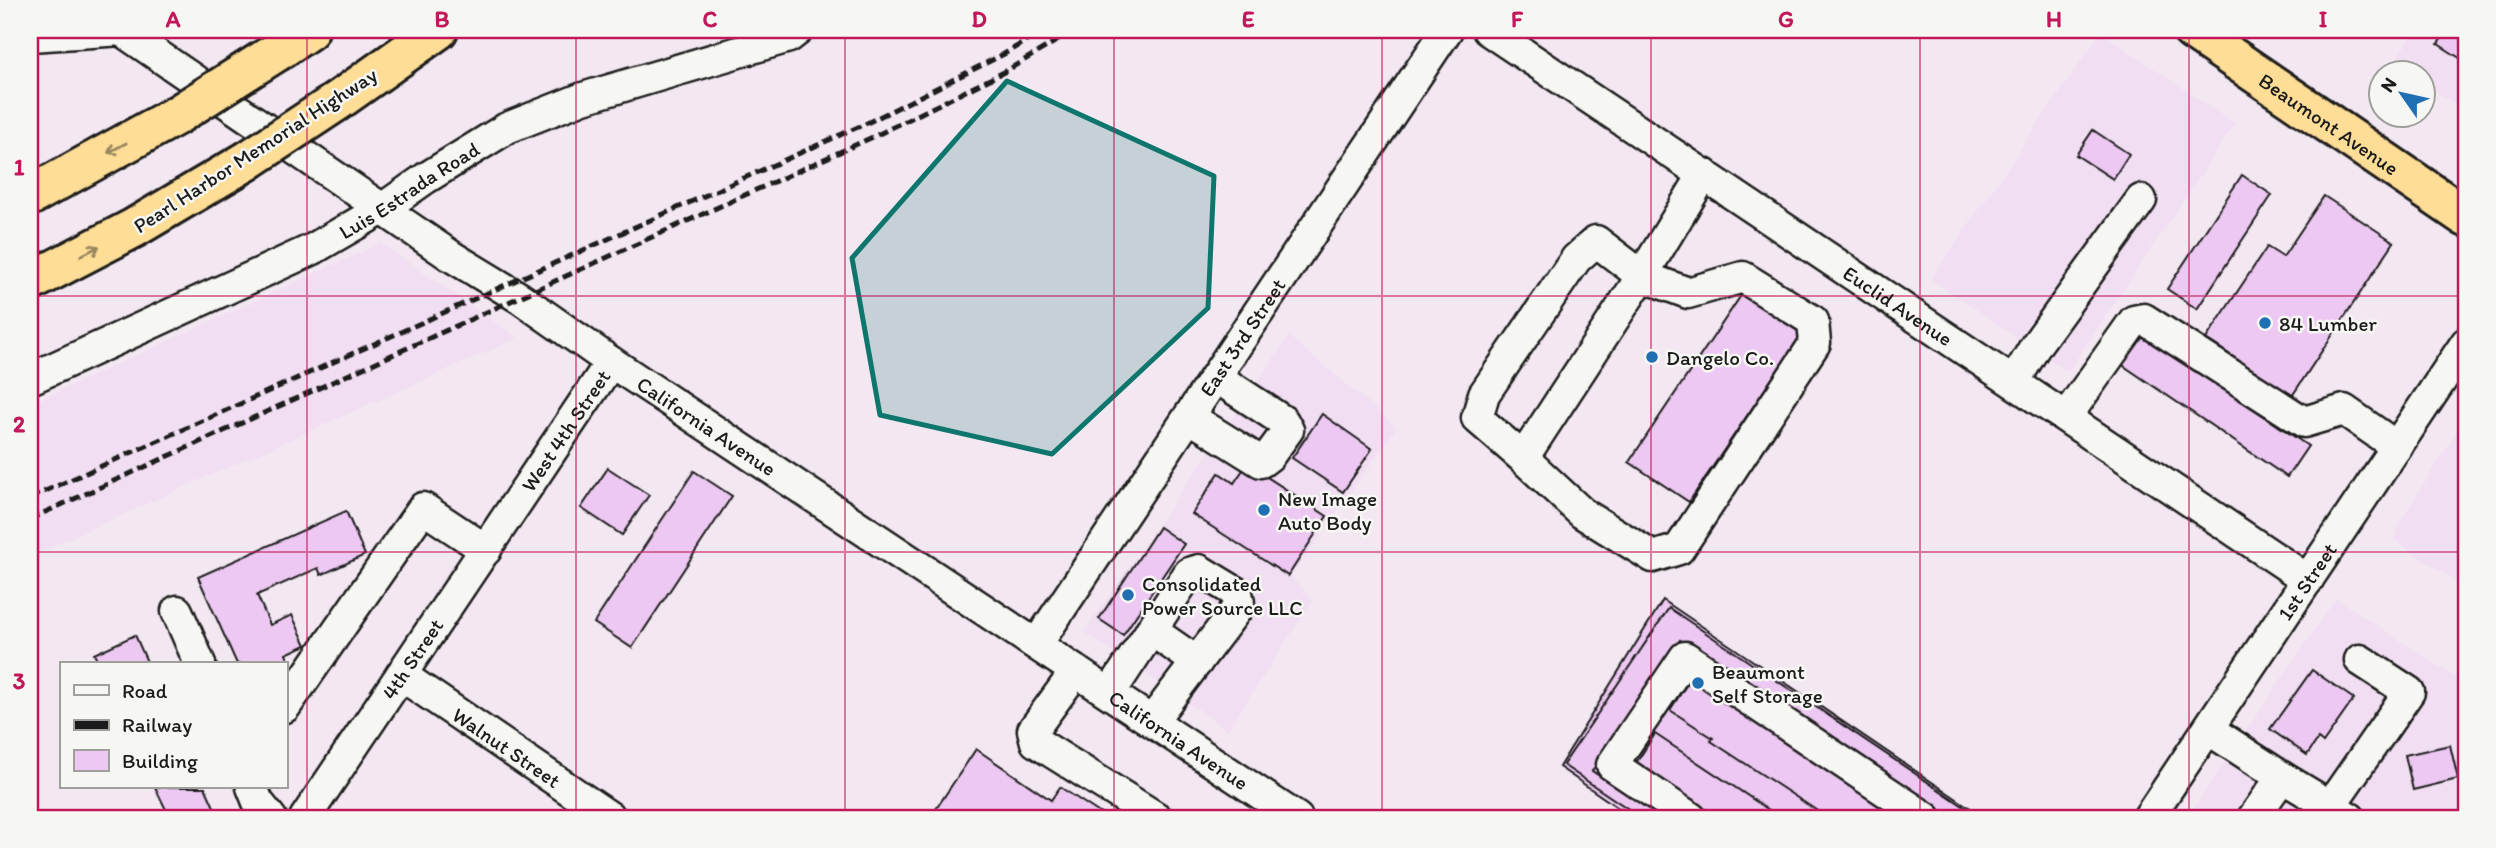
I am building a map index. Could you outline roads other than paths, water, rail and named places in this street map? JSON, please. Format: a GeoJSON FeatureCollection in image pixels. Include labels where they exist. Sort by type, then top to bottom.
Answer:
{"type":"FeatureCollection","features":[{"type":"Feature","properties":{"kind":"highway"},"geometry":{"type":"LineString","coordinates":[[30,196],[177,115],[309,30]]}},
{"type":"Feature","properties":{"kind":"highway","name":"Pearl Harbor Memorial Highway"},"geometry":{"type":"LineString","coordinates":[[30,282],[134,228],[247,161],[336,103],[438,30]]}},
{"type":"Feature","properties":{"kind":"highway","name":"Beaumont Avenue"},"geometry":{"type":"LineString","coordinates":[[2193,30],[2466,217]]}},
{"type":"Feature","properties":{"kind":"street","name":"California Avenue"},"geometry":{"type":"LineString","coordinates":[[122,30],[451,256],[520,298],[611,362],[1037,644],[1291,817]]}},
{"type":"Feature","properties":{"kind":"street"},"geometry":{"type":"LineString","coordinates":[[30,36],[122,30]]}},
{"type":"Feature","properties":{"kind":"street","name":"Luis Estrada Road"},"geometry":{"type":"LineString","coordinates":[[30,379],[313,249],[382,209],[507,128],[583,98],[789,37],[798,30]]}},
{"type":"Feature","properties":{"kind":"street","name":"East 3rd Street"},"geometry":{"type":"LineString","coordinates":[[1037,644],[1447,30]]}},
{"type":"Feature","properties":{"kind":"street","name":"Euclid Avenue"},"geometry":{"type":"LineString","coordinates":[[1488,30],[2308,580]]}},
{"type":"Feature","properties":{"kind":"street"},"geometry":{"type":"LineString","coordinates":[[1523,457],[1642,276],[1704,174]]}},
{"type":"Feature","properties":{"kind":"street"},"geometry":{"type":"LineString","coordinates":[[2014,382],[2036,345],[2141,200]]}},
{"type":"Feature","properties":{"kind":"street"},"geometry":{"type":"LineString","coordinates":[[1596,241],[1642,276],[1688,293],[1743,277],[1813,321],[1815,343],[1679,549],[1653,557],[1582,513],[1523,457],[1477,418],[1484,394],[1576,259],[1596,241]]}},
{"type":"Feature","properties":{"kind":"street"},"geometry":{"type":"LineString","coordinates":[[2066,417],[2134,321],[2144,318],[2304,422],[2344,410],[2397,447]]}},
{"type":"Feature","properties":{"kind":"street","name":"1st Street"},"geometry":{"type":"LineString","coordinates":[[2148,818],[2466,343]]}},
{"type":"Feature","properties":{"kind":"street","name":"West 4th Street"},"geometry":{"type":"LineString","coordinates":[[519,499],[611,362]]}},
{"type":"Feature","properties":{"kind":"street"},"geometry":{"type":"LineString","coordinates":[[1189,417],[1261,462],[1269,456],[1288,430],[1283,421],[1216,377]]}},
{"type":"Feature","properties":{"kind":"street","name":"4th Street"},"geometry":{"type":"LineString","coordinates":[[305,818],[519,499]]}},
{"type":"Feature","properties":{"kind":"street"},"geometry":{"type":"LineString","coordinates":[[287,704],[423,508],[485,550]]}},
{"type":"Feature","properties":{"kind":"street"},"geometry":{"type":"LineString","coordinates":[[1110,693],[1189,573],[1199,570],[1237,593],[1239,597],[1236,610],[1152,721]]}},
{"type":"Feature","properties":{"kind":"street"},"geometry":{"type":"LineString","coordinates":[[177,611],[199,662]]}},
{"type":"Feature","properties":{"kind":"street"},"geometry":{"type":"LineString","coordinates":[[1151,630],[1197,662]]}},
{"type":"Feature","properties":{"kind":"street"},"geometry":{"type":"LineString","coordinates":[[1691,818],[1612,765],[1685,657],[1926,818]]}},
{"type":"Feature","properties":{"kind":"street"},"geometry":{"type":"LineString","coordinates":[[2208,729],[2340,812],[2409,692],[2360,660]]}},
{"type":"Feature","properties":{"kind":"street"},"geometry":{"type":"LineString","coordinates":[[1076,671],[1033,730],[1036,742],[1157,818]]}},
{"type":"Feature","properties":{"kind":"street","name":"Walnut Street"},"geometry":{"type":"LineString","coordinates":[[401,675],[611,818]]}},
{"type":"Feature","properties":{"kind":"street"},"geometry":{"type":"LineString","coordinates":[[2262,815],[2282,777]]}},
{"type":"Feature","properties":{"kind":"street"},"geometry":{"type":"LineString","coordinates":[[252,788],[258,802],[271,818]]}},
{"type":"Feature","properties":{"kind":"railway"},"geometry":{"type":"LineString","coordinates":[[30,498],[867,123],[1004,54],[1045,30]]}},
{"type":"Feature","properties":{"kind":"railway"},"geometry":{"type":"LineString","coordinates":[[30,519],[875,136],[1006,71],[1075,30]]}},
{"type":"Feature","properties":{"kind":"place","name":"84 Lumber"},"geometry":{"type":"Point","coordinates":[2265,323]}},
{"type":"Feature","properties":{"kind":"place","name":"Dangelo Co."},"geometry":{"type":"Point","coordinates":[1652,357]}},
{"type":"Feature","properties":{"kind":"place","name":"New Image Auto Body"},"geometry":{"type":"Point","coordinates":[1264,510]}},
{"type":"Feature","properties":{"kind":"place","name":"Consolidated Power Source LLC"},"geometry":{"type":"Point","coordinates":[1128,595]}},
{"type":"Feature","properties":{"kind":"place","name":"Beaumont Self Storage"},"geometry":{"type":"Point","coordinates":[1698,683]}}]}
